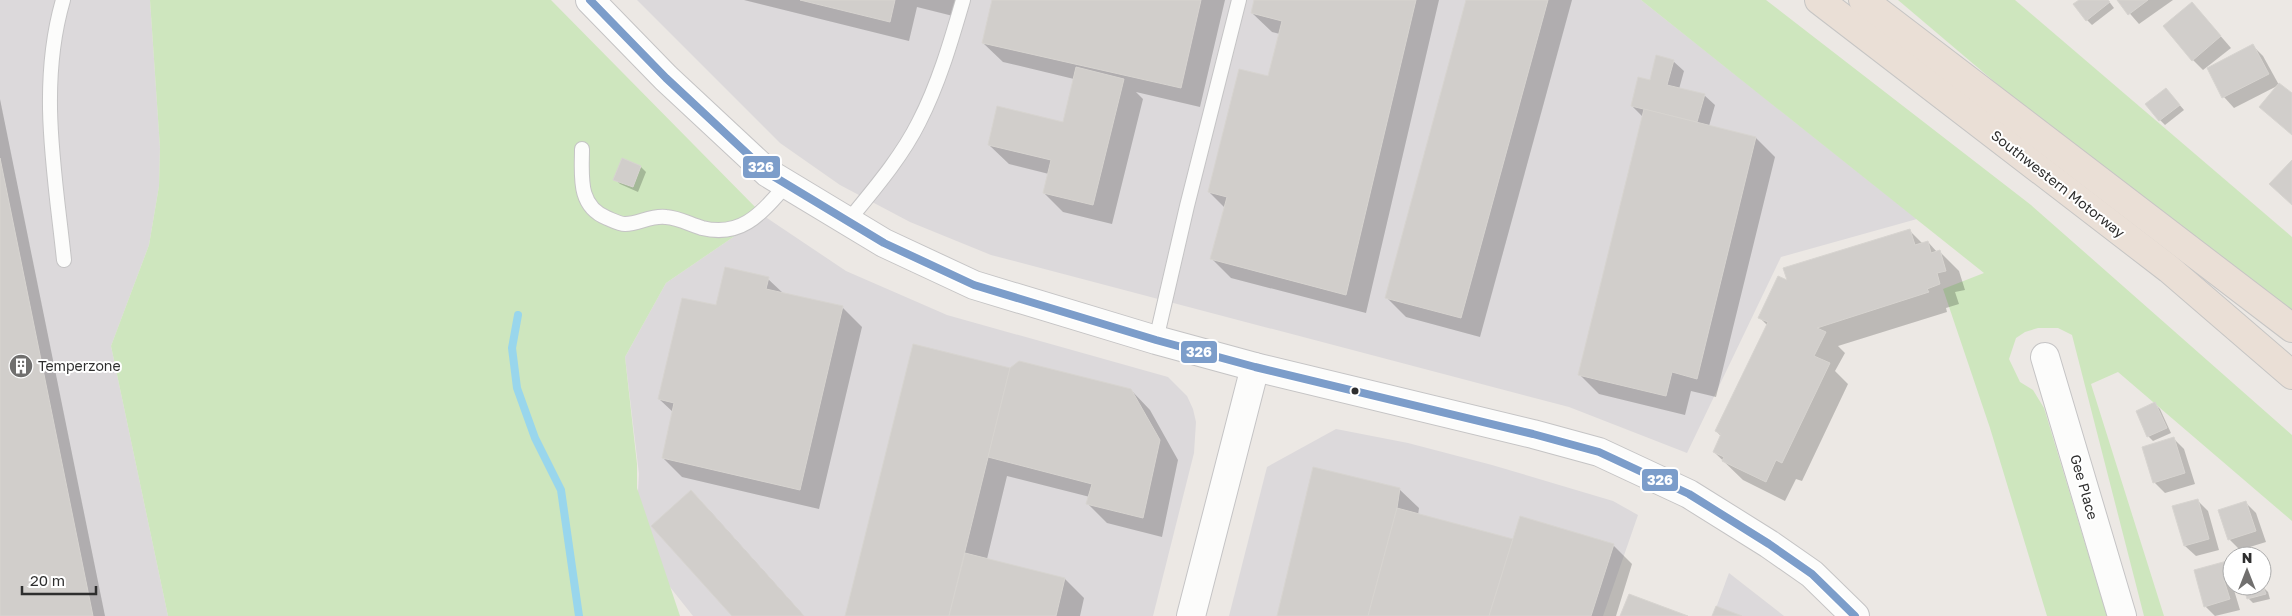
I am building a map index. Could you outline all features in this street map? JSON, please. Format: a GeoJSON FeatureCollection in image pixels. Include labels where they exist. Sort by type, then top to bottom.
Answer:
{"type":"FeatureCollection","features":[{"type":"Feature","properties":{"kind":"highway","name":"Southwestern Motorway"},"geometry":{"type":"LineString","coordinates":[[1819,0],[2169,269],[2292,375]]}},
{"type":"Feature","properties":{"kind":"highway","name":"Southwestern Motorway"},"geometry":{"type":"LineString","coordinates":[[1863,0],[2292,328]]}},
{"type":"Feature","properties":{"kind":"main road"},"geometry":{"type":"LineString","coordinates":[[590,0],[666,78],[768,173],[884,243],[974,285],[1156,340],[1254,367],[1533,434],[1599,452],[1689,494],[1769,544],[1812,574],[1855,616]]}},
{"type":"Feature","properties":{"kind":"main road","name":"Gee Place"},"geometry":{"type":"LineString","coordinates":[[2046,357],[2122,616]]}},
{"type":"Feature","properties":{"kind":"main road"},"geometry":{"type":"LineString","coordinates":[[1191,616],[1254,367]]}},
{"type":"Feature","properties":{"kind":"lane"},"geometry":{"type":"LineString","coordinates":[[63,0],[49,77],[49,119],[64,260]]}},
{"type":"Feature","properties":{"kind":"lane"},"geometry":{"type":"LineString","coordinates":[[848,221],[885,176],[919,122],[941,72],[964,0]]}},
{"type":"Feature","properties":{"kind":"lane"},"geometry":{"type":"LineString","coordinates":[[1156,340],[1186,206],[1239,0]]}},
{"type":"Feature","properties":{"kind":"lane"},"geometry":{"type":"LineString","coordinates":[[582,148],[582,187],[586,201],[604,216],[623,224],[664,216],[719,231],[733,229],[744,225],[756,216],[787,184]]}},
{"type":"Feature","properties":{"kind":"shaded area"},"geometry":{"type":"Polygon","coordinates":[[[0,0],[150,0],[160,148],[159,186],[149,245],[111,346],[168,616],[0,616],[0,0]]]}},
{"type":"Feature","properties":{"kind":"shaded area"},"geometry":{"type":"Polygon","coordinates":[[[637,0],[1641,0],[1917,219],[1781,257],[1687,453],[1569,407],[991,255],[910,222],[840,185],[780,143],[637,0]]]}},
{"type":"Feature","properties":{"kind":"shaded area"},"geometry":{"type":"Polygon","coordinates":[[[764,216],[846,271],[947,315],[1168,377],[1187,396],[1196,422],[1194,453],[1153,616],[693,616],[635,543],[639,474],[625,357],[666,283],[764,216]]]}},
{"type":"Feature","properties":{"kind":"shaded area"},"geometry":{"type":"Polygon","coordinates":[[[1336,429],[1408,443],[1492,465],[1613,501],[1638,515],[1603,616],[1229,616],[1267,467],[1336,429]]]}},
{"type":"Feature","properties":{"kind":"shaded area"},"geometry":{"type":"Polygon","coordinates":[[[1729,573],[1784,616],[1713,616],[1729,573]]]}},
{"type":"Feature","properties":{"kind":"green space"},"geometry":{"type":"Polygon","coordinates":[[[150,0],[551,0],[764,216],[666,283],[625,357],[637,464],[637,488],[680,616],[168,616],[111,346],[149,245],[159,186],[160,148],[150,0]]]}},
{"type":"Feature","properties":{"kind":"green space"},"geometry":{"type":"Polygon","coordinates":[[[1641,0],[1766,0],[2031,205],[2292,435],[2292,521],[2118,372],[2091,384],[2164,616],[2144,616],[2072,335],[2058,328],[2038,328],[2025,332],[2016,338],[2009,359],[2020,382],[2033,390],[2044,408],[2107,616],[2047,616],[1990,428],[1943,289],[1984,273],[1641,0]]]}},
{"type":"Feature","properties":{"kind":"green space"},"geometry":{"type":"Polygon","coordinates":[[[1898,0],[2015,0],[2292,237],[2292,334],[1898,0]]]}},
{"type":"Feature","properties":{"kind":"building"},"geometry":{"type":"Polygon","coordinates":[[[800,0],[895,0],[890,22],[800,0]]]}},
{"type":"Feature","properties":{"kind":"building"},"geometry":{"type":"Polygon","coordinates":[[[992,0],[1201,0],[1181,88],[982,43],[992,0]]]}},
{"type":"Feature","properties":{"kind":"building"},"geometry":{"type":"Polygon","coordinates":[[[1254,0],[1416,0],[1346,295],[1210,259],[1227,197],[1208,192],[1239,69],[1268,76],[1282,21],[1251,13],[1254,0]]]}},
{"type":"Feature","properties":{"kind":"building"},"geometry":{"type":"Polygon","coordinates":[[[1466,0],[1548,0],[1461,318],[1385,298],[1466,0]]]}},
{"type":"Feature","properties":{"kind":"building"},"geometry":{"type":"Polygon","coordinates":[[[2079,0],[2108,0],[2110,2],[2086,21],[2073,4],[2079,0]]]}},
{"type":"Feature","properties":{"kind":"building"},"geometry":{"type":"Polygon","coordinates":[[[2117,0],[2148,0],[2128,15],[2117,0]]]}},
{"type":"Feature","properties":{"kind":"building"},"geometry":{"type":"Polygon","coordinates":[[[2192,2],[2221,36],[2192,61],[2163,26],[2192,2]]]}},
{"type":"Feature","properties":{"kind":"building"},"geometry":{"type":"Polygon","coordinates":[[[2253,44],[2269,74],[2222,98],[2207,68],[2253,44]]]}},
{"type":"Feature","properties":{"kind":"building"},"geometry":{"type":"Polygon","coordinates":[[[1656,55],[1674,60],[1667,85],[1705,94],[1697,122],[1631,106],[1638,77],[1650,80],[1656,55]]]}},
{"type":"Feature","properties":{"kind":"building"},"geometry":{"type":"Polygon","coordinates":[[[1076,67],[1124,79],[1093,205],[1043,193],[1051,160],[988,145],[997,106],[1063,122],[1076,67]]]}},
{"type":"Feature","properties":{"kind":"building"},"geometry":{"type":"Polygon","coordinates":[[[2279,83],[2292,93],[2292,135],[2259,107],[2279,83]]]}},
{"type":"Feature","properties":{"kind":"building"},"geometry":{"type":"Polygon","coordinates":[[[2166,88],[2180,105],[2159,121],[2145,104],[2166,88]]]}},
{"type":"Feature","properties":{"kind":"building"},"geometry":{"type":"Polygon","coordinates":[[[1644,109],[1756,137],[1697,379],[1672,372],[1666,396],[1578,375],[1644,109]]]}},
{"type":"Feature","properties":{"kind":"building","name":"Temperzone"},"geometry":{"type":"Polygon","coordinates":[[[0,158],[37,340],[93,616],[0,616],[0,158]]]}},
{"type":"Feature","properties":{"kind":"building"},"geometry":{"type":"Polygon","coordinates":[[[622,158],[641,166],[633,187],[613,180],[622,158]]]}},
{"type":"Feature","properties":{"kind":"building"},"geometry":{"type":"Polygon","coordinates":[[[2292,160],[2292,205],[2269,184],[2292,160]]]}},
{"type":"Feature","properties":{"kind":"building"},"geometry":{"type":"Polygon","coordinates":[[[1910,229],[1915,245],[1928,241],[1931,253],[1940,250],[1946,271],[1937,273],[1940,284],[1927,289],[1929,292],[1817,328],[1826,332],[1814,356],[1830,363],[1782,463],[1776,460],[1766,482],[1722,461],[1724,457],[1713,452],[1721,434],[1715,431],[1768,322],[1758,318],[1778,276],[1787,280],[1783,268],[1910,229]]]}},
{"type":"Feature","properties":{"kind":"building"},"geometry":{"type":"Polygon","coordinates":[[[725,267],[769,277],[766,289],[843,306],[800,490],[662,458],[674,403],[658,399],[682,298],[716,305],[725,267]]]}},
{"type":"Feature","properties":{"kind":"building"},"geometry":{"type":"Polygon","coordinates":[[[913,344],[1010,368],[949,616],[845,616],[913,344]]]}},
{"type":"Feature","properties":{"kind":"building"},"geometry":{"type":"Polygon","coordinates":[[[1019,361],[1131,389],[1160,440],[1143,518],[1086,504],[1092,484],[988,457],[1010,368],[1019,361]]]}},
{"type":"Feature","properties":{"kind":"building"},"geometry":{"type":"Polygon","coordinates":[[[2155,402],[2167,428],[2147,437],[2136,411],[2155,402]]]}},
{"type":"Feature","properties":{"kind":"building"},"geometry":{"type":"Polygon","coordinates":[[[2174,437],[2185,473],[2153,483],[2142,447],[2174,437]]]}},
{"type":"Feature","properties":{"kind":"building"},"geometry":{"type":"Polygon","coordinates":[[[1313,467],[1400,488],[1397,508],[1368,616],[1277,616],[1313,467]]]}},
{"type":"Feature","properties":{"kind":"building"},"geometry":{"type":"Polygon","coordinates":[[[691,490],[804,616],[732,616],[651,526],[691,490]]]}},
{"type":"Feature","properties":{"kind":"building"},"geometry":{"type":"Polygon","coordinates":[[[2198,499],[2209,539],[2184,546],[2172,506],[2198,499]]]}},
{"type":"Feature","properties":{"kind":"building"},"geometry":{"type":"Polygon","coordinates":[[[2246,501],[2256,531],[2228,540],[2218,510],[2246,501]]]}},
{"type":"Feature","properties":{"kind":"building"},"geometry":{"type":"Polygon","coordinates":[[[1397,508],[1513,539],[1489,616],[1368,616],[1397,508]]]}},
{"type":"Feature","properties":{"kind":"building"},"geometry":{"type":"Polygon","coordinates":[[[1520,516],[1614,544],[1591,616],[1489,616],[1520,516]]]}},
{"type":"Feature","properties":{"kind":"building"},"geometry":{"type":"Polygon","coordinates":[[[965,553],[1065,578],[1056,616],[949,616],[965,553]]]}},
{"type":"Feature","properties":{"kind":"building"},"geometry":{"type":"Polygon","coordinates":[[[2222,562],[2222,596],[2229,596],[2230,599],[2204,607],[2194,570],[2222,562]]]}},
{"type":"Feature","properties":{"kind":"building"},"geometry":{"type":"Polygon","coordinates":[[[1629,594],[1688,616],[1620,616],[1629,594]]]}},
{"type":"Feature","properties":{"kind":"building"},"geometry":{"type":"Polygon","coordinates":[[[2246,596],[2258,596],[2247,599],[2246,596]]]}},
{"type":"Feature","properties":{"kind":"building"},"geometry":{"type":"Polygon","coordinates":[[[1716,606],[1742,616],[1712,616],[1716,606]]]}},
{"type":"Feature","properties":{"kind":"waterway"},"geometry":{"type":"LineString","coordinates":[[518,315],[512,348],[517,388],[535,438],[561,490],[579,616]]}},
{"type":"Feature","properties":{"kind":"transit line","name":"326"},"geometry":{"type":"LineString","coordinates":[[590,0],[666,78],[768,173],[884,243],[974,285],[1156,340],[1255,367],[1533,434],[1599,452],[1689,494],[1769,544],[1812,574],[1855,616]]}},
{"type":"Feature","properties":{"kind":"place","name":"Temperzone"},"geometry":{"type":"Point","coordinates":[21,366]}}]}
